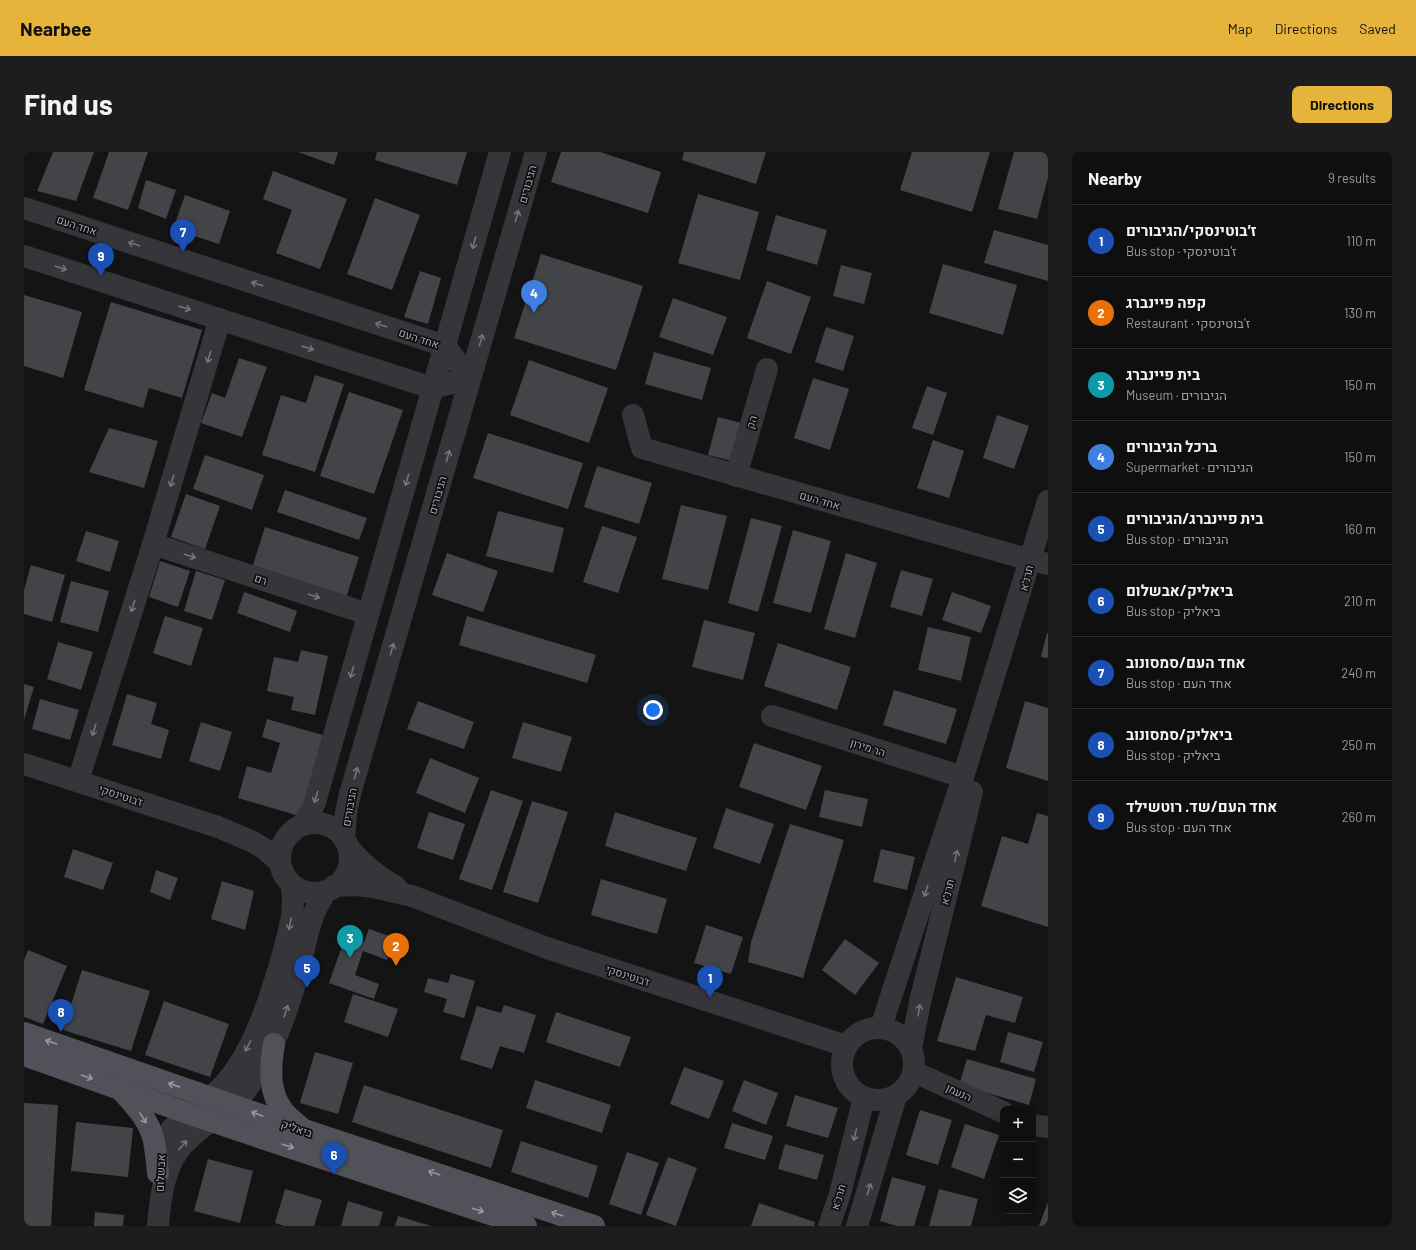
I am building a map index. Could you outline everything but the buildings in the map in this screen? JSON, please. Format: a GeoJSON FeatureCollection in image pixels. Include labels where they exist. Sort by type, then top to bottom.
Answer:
{"type":"FeatureCollection","features":[{"type":"Feature","properties":{"kind":"main road","name":"ביאליק"},"geometry":{"type":"LineString","coordinates":[[24,1033],[304,1130],[594,1226]]}},
{"type":"Feature","properties":{"kind":"main road"},"geometry":{"type":"LineString","coordinates":[[274,1044],[271,1061],[271,1080],[274,1095],[284,1112],[304,1130]]}},
{"type":"Feature","properties":{"kind":"main road","name":"ביאליק"},"geometry":{"type":"LineString","coordinates":[[24,1055],[190,1114],[526,1226]]}},
{"type":"Feature","properties":{"kind":"main road"},"geometry":{"type":"LineString","coordinates":[[119,1088],[136,1106],[148,1126],[154,1140],[158,1173]]}},
{"type":"Feature","properties":{"kind":"street"},"geometry":{"type":"LineString","coordinates":[[297,827],[311,822],[323,823],[331,826],[341,834],[346,843],[350,861],[347,873],[340,883],[329,889],[313,893],[303,891],[292,885],[283,874],[280,863],[280,850],[284,840],[310,813],[314,802],[500,152]]}},
{"type":"Feature","properties":{"kind":"street","name":"הגיבורים"},"geometry":{"type":"LineString","coordinates":[[346,843],[346,814],[350,794],[536,152]]}},
{"type":"Feature","properties":{"kind":"street","name":"אחד העם"},"geometry":{"type":"LineString","coordinates":[[24,208],[445,346],[470,378]]}},
{"type":"Feature","properties":{"kind":"street"},"geometry":{"type":"LineString","coordinates":[[24,256],[432,388],[470,378]]}},
{"type":"Feature","properties":{"kind":"street"},"geometry":{"type":"LineString","coordinates":[[78,781],[153,544],[220,319]]}},
{"type":"Feature","properties":{"kind":"street","name":"הק"},"geometry":{"type":"LineString","coordinates":[[736,476],[767,369]]}},
{"type":"Feature","properties":{"kind":"street","name":"אחד העם"},"geometry":{"type":"LineString","coordinates":[[633,415],[642,448],[1042,564]]}},
{"type":"Feature","properties":{"kind":"street"},"geometry":{"type":"LineString","coordinates":[[1042,564],[1048,501]]}},
{"type":"Feature","properties":{"kind":"street","name":"רם"},"geometry":{"type":"LineString","coordinates":[[153,544],[368,614]]}},
{"type":"Feature","properties":{"kind":"street","name":"תרנ\"א"},"geometry":{"type":"LineString","coordinates":[[881,1027],[963,777],[1042,564]]}},
{"type":"Feature","properties":{"kind":"street","name":"תרנ\"א"},"geometry":{"type":"LineString","coordinates":[[912,1048],[920,1002],[1042,564]]}},
{"type":"Feature","properties":{"kind":"street","name":"הר מירון"},"geometry":{"type":"LineString","coordinates":[[772,716],[963,777]]}},
{"type":"Feature","properties":{"kind":"street","name":"ז'בוטינסקי"},"geometry":{"type":"LineString","coordinates":[[24,764],[218,827],[266,850],[280,863]]}},
{"type":"Feature","properties":{"kind":"street","name":"ז'בוטינסקי"},"geometry":{"type":"LineString","coordinates":[[218,827],[258,835],[282,834],[297,827]]}},
{"type":"Feature","properties":{"kind":"street","name":"ז'בוטינסקי"},"geometry":{"type":"LineString","coordinates":[[346,843],[358,859],[369,870],[383,880],[412,896]]}},
{"type":"Feature","properties":{"kind":"street"},"geometry":{"type":"LineString","coordinates":[[211,1098],[242,1060],[263,1014],[285,949],[291,921],[293,901],[292,885]]}},
{"type":"Feature","properties":{"kind":"street","name":"ז'בוטינסקי"},"geometry":{"type":"LineString","coordinates":[[329,889],[355,885],[374,886],[412,896],[546,948],[846,1046]]}},
{"type":"Feature","properties":{"kind":"street"},"geometry":{"type":"LineString","coordinates":[[212,1121],[245,1092],[274,1044],[293,990],[311,921],[316,907],[329,889]]}},
{"type":"Feature","properties":{"kind":"street"},"geometry":{"type":"LineString","coordinates":[[881,1027],[890,1029],[899,1033],[912,1048],[915,1059],[914,1072],[911,1081],[896,1096],[880,1100],[864,1098],[854,1091],[846,1081],[842,1069],[842,1057],[846,1046],[853,1037],[861,1032],[871,1028],[881,1027]]}},
{"type":"Feature","properties":{"kind":"street","name":"הנעמן"},"geometry":{"type":"LineString","coordinates":[[914,1072],[1000,1111]]}},
{"type":"Feature","properties":{"kind":"street"},"geometry":{"type":"LineString","coordinates":[[857,1226],[896,1096]]}},
{"type":"Feature","properties":{"kind":"street","name":"אבשלום"},"geometry":{"type":"LineString","coordinates":[[159,1224],[158,1173],[160,1150],[164,1140],[171,1131],[190,1114],[211,1098]]}},
{"type":"Feature","properties":{"kind":"street","name":"תרנ\"א"},"geometry":{"type":"LineString","coordinates":[[829,1226],[840,1194],[864,1098]]}},
{"type":"Feature","properties":{"kind":"street","name":"אבשלום"},"geometry":{"type":"LineString","coordinates":[[159,1224],[163,1190],[171,1163],[178,1150],[186,1141],[212,1121]]}},
{"type":"Feature","properties":{"kind":"street"},"geometry":{"type":"LineString","coordinates":[[1036,1125],[1048,1127]]}},
{"type":"Feature","properties":{"kind":"place","name":"אחד העם/סמסונוב"},"geometry":{"type":"Point","coordinates":[183,252]}},
{"type":"Feature","properties":{"kind":"place","name":"אחד העם/שד. רוטשילד"},"geometry":{"type":"Point","coordinates":[101,276]}},
{"type":"Feature","properties":{"kind":"place","name":"ברכל הגיבורים"},"geometry":{"type":"Point","coordinates":[534,313]}},
{"type":"Feature","properties":{"kind":"place","name":"בית פיינברג"},"geometry":{"type":"Point","coordinates":[350,958]}},
{"type":"Feature","properties":{"kind":"place","name":"קפה פיינברג"},"geometry":{"type":"Point","coordinates":[396,966]}},
{"type":"Feature","properties":{"kind":"place","name":"בית פיינברג/הגיבורים"},"geometry":{"type":"Point","coordinates":[307,988]}},
{"type":"Feature","properties":{"kind":"place","name":"ז׳בוטינסקי/הגיבורים"},"geometry":{"type":"Point","coordinates":[710,998]}},
{"type":"Feature","properties":{"kind":"place","name":"ביאליק/סמסונוב"},"geometry":{"type":"Point","coordinates":[61,1032]}},
{"type":"Feature","properties":{"kind":"place","name":"ביאליק/אבשלום"},"geometry":{"type":"Point","coordinates":[334,1175]}}]}
